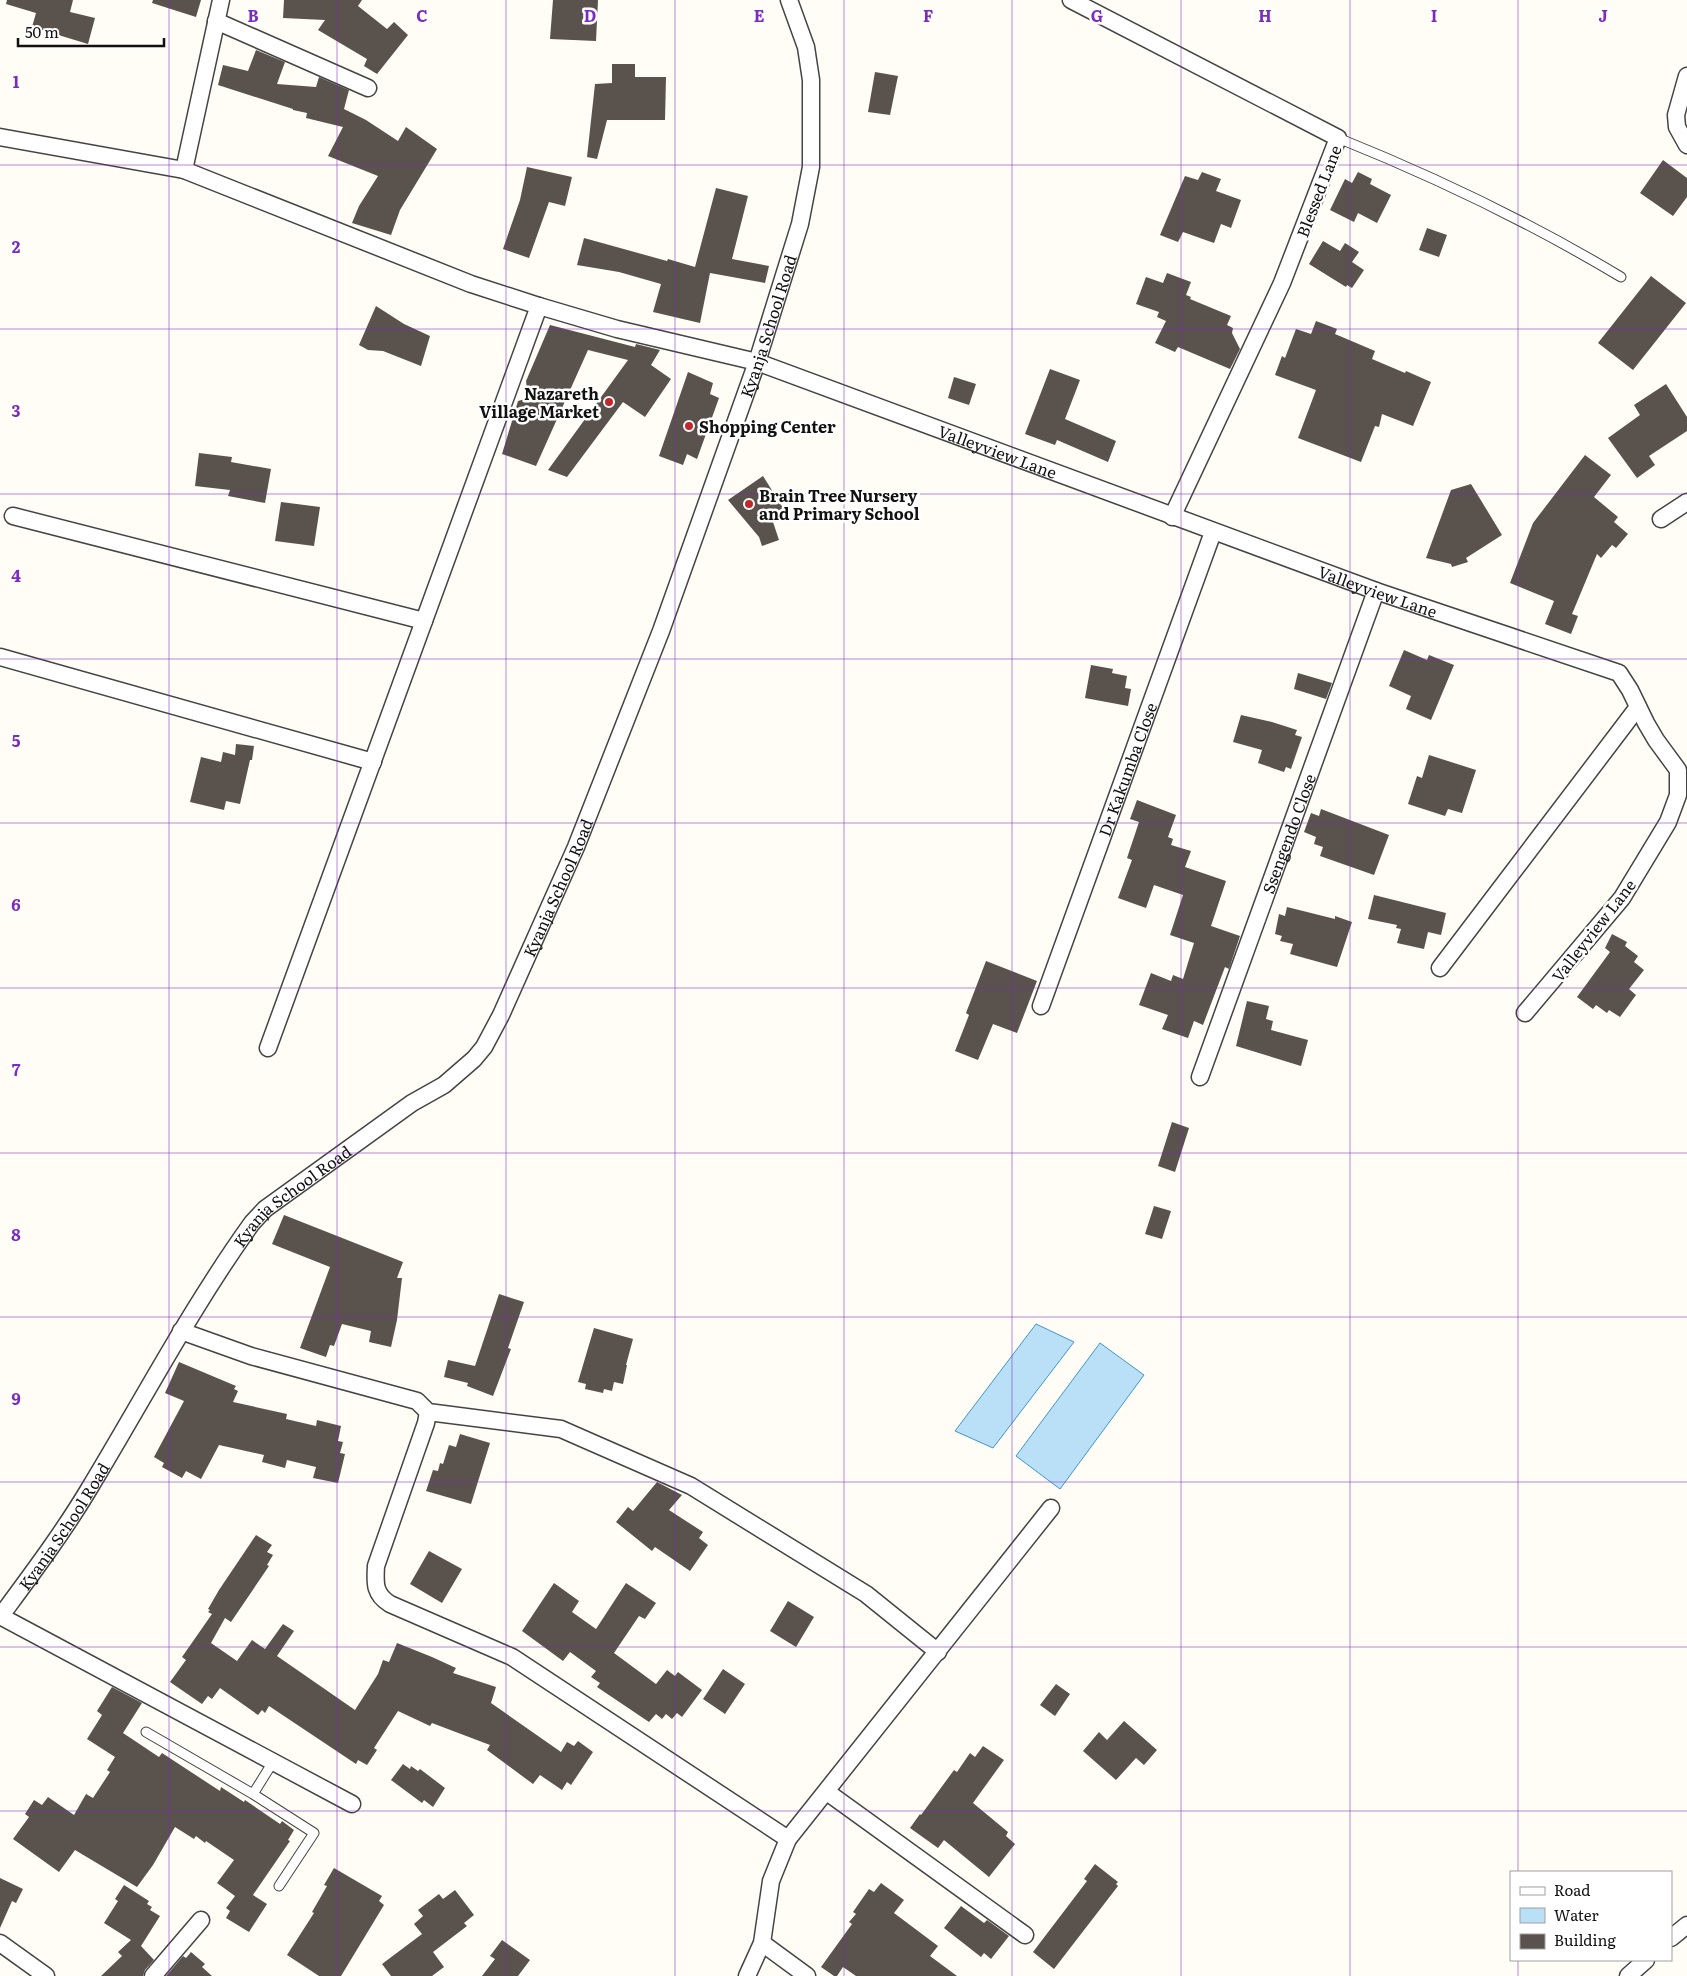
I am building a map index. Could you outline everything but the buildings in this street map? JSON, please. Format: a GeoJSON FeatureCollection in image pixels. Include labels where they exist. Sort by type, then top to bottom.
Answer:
{"type":"FeatureCollection","features":[{"type":"Feature","properties":{"kind":"street"},"geometry":{"type":"LineString","coordinates":[[184,170],[220,0]]}},
{"type":"Feature","properties":{"kind":"street","name":"Kyanja School Road"},"geometry":{"type":"LineString","coordinates":[[0,1616],[56,1540],[89,1489],[181,1331],[235,1248],[265,1209],[412,1103],[444,1085],[464,1069],[484,1047],[520,976],[576,847],[661,631],[757,362],[800,224],[811,167],[811,80],[806,47],[789,0]]}},
{"type":"Feature","properties":{"kind":"street","name":"Blessed Lane"},"geometry":{"type":"LineString","coordinates":[[1072,0],[1338,138],[1282,283],[1172,517]]}},
{"type":"Feature","properties":{"kind":"street"},"geometry":{"type":"LineString","coordinates":[[216,21],[368,88]]}},
{"type":"Feature","properties":{"kind":"street"},"geometry":{"type":"LineString","coordinates":[[1687,76],[1676,115],[1677,127],[1687,145]]}},
{"type":"Feature","properties":{"kind":"street","name":"Valleyview Lane"},"geometry":{"type":"LineString","coordinates":[[0,137],[184,170],[471,284],[617,329],[757,362],[1376,591],[1619,673],[1656,740],[1682,766],[1674,808],[1622,898],[1525,1013]]}},
{"type":"Feature","properties":{"kind":"street"},"geometry":{"type":"LineString","coordinates":[[268,1048],[539,306]]}},
{"type":"Feature","properties":{"kind":"street"},"geometry":{"type":"LineString","coordinates":[[1661,519],[1687,502]]}},
{"type":"Feature","properties":{"kind":"street"},"geometry":{"type":"LineString","coordinates":[[13,516],[424,621]]}},
{"type":"Feature","properties":{"kind":"street","name":"Dr Kakumba Close"},"geometry":{"type":"LineString","coordinates":[[1041,1006],[1213,532]]}},
{"type":"Feature","properties":{"kind":"street","name":"Ssengendo Close"},"geometry":{"type":"LineString","coordinates":[[1200,1077],[1376,591]]}},
{"type":"Feature","properties":{"kind":"street"},"geometry":{"type":"LineString","coordinates":[[0,657],[373,762]]}},
{"type":"Feature","properties":{"kind":"street"},"geometry":{"type":"LineString","coordinates":[[1440,968],[1638,707]]}},
{"type":"Feature","properties":{"kind":"street"},"geometry":{"type":"LineString","coordinates":[[181,1331],[251,1356],[417,1401],[428,1412],[560,1429],[691,1486],[866,1594],[938,1652]]}},
{"type":"Feature","properties":{"kind":"street"},"geometry":{"type":"LineString","coordinates":[[428,1412],[426,1423],[376,1566],[377,1594],[390,1604],[512,1657],[788,1839]]}},
{"type":"Feature","properties":{"kind":"street"},"geometry":{"type":"LineString","coordinates":[[747,1976],[762,1943],[771,1880],[788,1839],[1051,1508]]}},
{"type":"Feature","properties":{"kind":"street"},"geometry":{"type":"LineString","coordinates":[[0,1616],[352,1804]]}},
{"type":"Feature","properties":{"kind":"street"},"geometry":{"type":"LineString","coordinates":[[827,1792],[1025,1935]]}},
{"type":"Feature","properties":{"kind":"street"},"geometry":{"type":"LineString","coordinates":[[153,1976],[201,1920]]}},
{"type":"Feature","properties":{"kind":"street"},"geometry":{"type":"LineString","coordinates":[[1672,1937],[1687,1925]]}},
{"type":"Feature","properties":{"kind":"street"},"geometry":{"type":"LineString","coordinates":[[0,1943],[46,1976]]}},
{"type":"Feature","properties":{"kind":"street"},"geometry":{"type":"LineString","coordinates":[[762,1943],[807,1976]]}},
{"type":"Feature","properties":{"kind":"street"},"geometry":{"type":"LineString","coordinates":[[1628,1976],[1645,1961]]}},
{"type":"Feature","properties":{"kind":"lane"},"geometry":{"type":"LineString","coordinates":[[1338,138],[1402,164],[1484,203],[1577,250],[1621,277]]}},
{"type":"Feature","properties":{"kind":"lane"},"geometry":{"type":"LineString","coordinates":[[146,1732],[253,1794],[314,1833],[279,1886]]}},
{"type":"Feature","properties":{"kind":"lane"},"geometry":{"type":"LineString","coordinates":[[253,1794],[273,1762]]}},
{"type":"Feature","properties":{"kind":"water"},"geometry":{"type":"Polygon","coordinates":[[[1036,1324],[1074,1342],[993,1448],[955,1431],[1036,1324]]]}},
{"type":"Feature","properties":{"kind":"water"},"geometry":{"type":"Polygon","coordinates":[[[1100,1343],[1144,1375],[1060,1489],[1016,1456],[1100,1343]]]}},
{"type":"Feature","properties":{"kind":"place","name":"Nazareth Village Market"},"geometry":{"type":"Point","coordinates":[609,402]}},
{"type":"Feature","properties":{"kind":"place","name":"Shopping Center"},"geometry":{"type":"Point","coordinates":[689,426]}},
{"type":"Feature","properties":{"kind":"place","name":"Brain Tree Nursery and Primary School"},"geometry":{"type":"Point","coordinates":[749,504]}}]}
